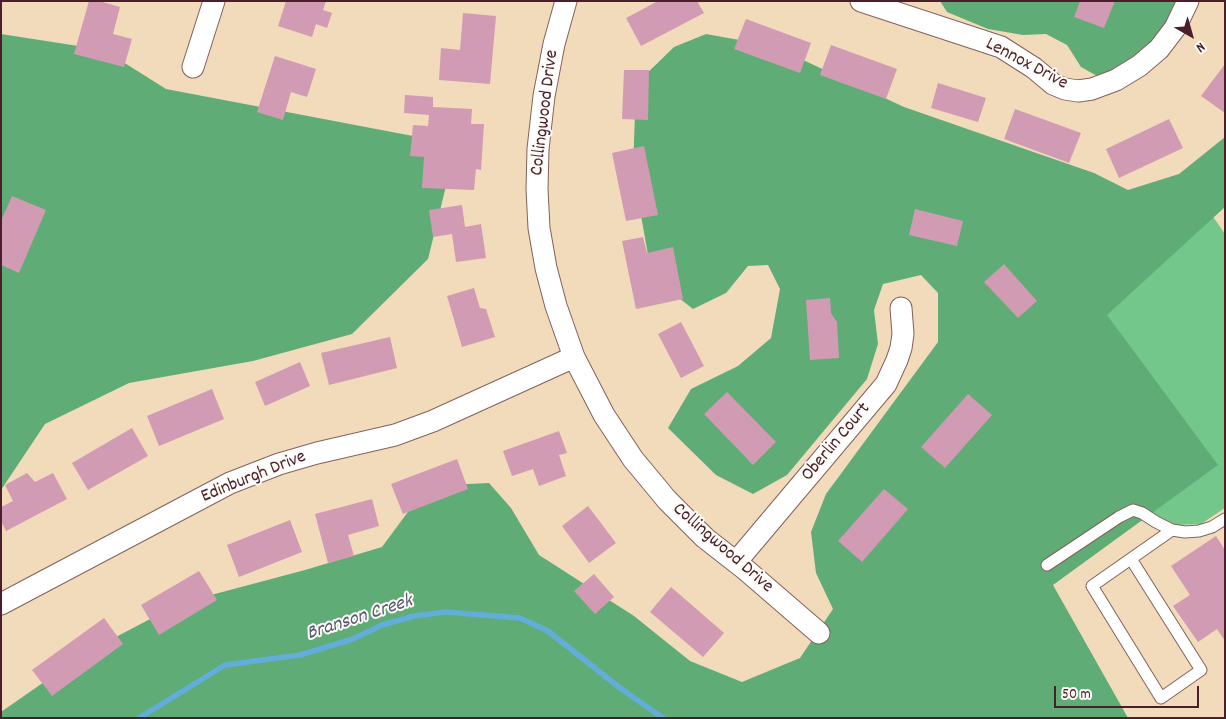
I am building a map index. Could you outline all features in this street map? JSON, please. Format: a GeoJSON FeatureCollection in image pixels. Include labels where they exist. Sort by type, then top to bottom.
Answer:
{"type":"FeatureCollection","features":[{"type":"Feature","properties":{"kind":"street"},"geometry":{"type":"LineString","coordinates":[[192,67],[214,1]]}},
{"type":"Feature","properties":{"kind":"street","name":"Collingwood Drive"},"geometry":{"type":"LineString","coordinates":[[566,1],[554,44],[544,96],[538,149],[537,189],[539,228],[546,268],[556,306],[574,357],[604,415],[633,460],[667,500],[705,538],[819,633]]}},
{"type":"Feature","properties":{"kind":"street","name":"Lennox Drive"},"geometry":{"type":"LineString","coordinates":[[874,3],[1001,47],[1034,68],[1053,84],[1065,89],[1078,91],[1092,90],[1116,80],[1139,66],[1159,48],[1175,28],[1188,1]]}},
{"type":"Feature","properties":{"kind":"street","name":"Oberlin Court"},"geometry":{"type":"LineString","coordinates":[[736,562],[886,384],[898,360],[901,348],[903,334],[901,308]]}},
{"type":"Feature","properties":{"kind":"street","name":"Edinburgh Drive"},"geometry":{"type":"LineString","coordinates":[[1,604],[230,483],[317,452],[395,435],[423,425],[574,357]]}},
{"type":"Feature","properties":{"kind":"lane"},"geometry":{"type":"LineString","coordinates":[[1047,566],[1119,517],[1133,510],[1172,530],[1184,532],[1212,528],[1225,519]]}},
{"type":"Feature","properties":{"kind":"lane"},"geometry":{"type":"LineString","coordinates":[[1131,559],[1201,670],[1161,698],[1092,586],[1172,530]]}},
{"type":"Feature","properties":{"kind":"green space"},"geometry":{"type":"Polygon","coordinates":[[[940,1],[1177,1],[1161,33],[1140,57],[1099,77],[1081,67],[1067,45],[1046,34],[1023,35],[988,29],[947,12],[940,1]]]}},
{"type":"Feature","properties":{"kind":"green space"},"geometry":{"type":"Polygon","coordinates":[[[1,34],[104,50],[166,89],[413,136],[446,186],[428,259],[352,334],[253,361],[129,383],[45,424],[1,490],[1,34]]]}},
{"type":"Feature","properties":{"kind":"green space"},"geometry":{"type":"Polygon","coordinates":[[[706,34],[773,46],[904,107],[1094,173],[1128,190],[1179,174],[1225,137],[1225,207],[1107,315],[1218,465],[1053,585],[1128,718],[1,718],[1,712],[87,652],[181,603],[382,547],[427,486],[489,483],[511,508],[539,555],[634,616],[690,661],[742,682],[800,658],[833,609],[816,573],[811,532],[826,494],[938,342],[938,293],[921,275],[883,284],[874,310],[878,344],[867,379],[787,475],[753,494],[716,475],[668,428],[691,389],[738,366],[771,338],[780,289],[768,265],[748,266],[726,293],[693,309],[652,277],[633,171],[636,84],[674,47],[706,34]]]}},
{"type":"Feature","properties":{"kind":"green space"},"geometry":{"type":"Polygon","coordinates":[[[1205,205],[1225,234],[1225,508],[1201,524],[1176,525],[1151,514],[1073,330],[1205,205]]]}},
{"type":"Feature","properties":{"kind":"building"},"geometry":{"type":"Polygon","coordinates":[[[89,1],[99,1],[120,7],[113,34],[132,39],[124,67],[74,54],[89,1]]]}},
{"type":"Feature","properties":{"kind":"building"},"geometry":{"type":"Polygon","coordinates":[[[286,1],[326,1],[323,10],[332,13],[327,28],[316,24],[312,37],[278,26],[286,1]]]}},
{"type":"Feature","properties":{"kind":"building"},"geometry":{"type":"Polygon","coordinates":[[[658,1],[697,1],[704,13],[641,46],[626,18],[658,1]]]}},
{"type":"Feature","properties":{"kind":"building"},"geometry":{"type":"Polygon","coordinates":[[[1080,1],[1115,1],[1104,28],[1074,17],[1080,1]]]}},
{"type":"Feature","properties":{"kind":"building"},"geometry":{"type":"Polygon","coordinates":[[[463,13],[496,16],[490,84],[439,80],[441,48],[460,50],[463,13]]]}},
{"type":"Feature","properties":{"kind":"building"},"geometry":{"type":"Polygon","coordinates":[[[746,19],[811,43],[800,73],[734,49],[746,19]]]}},
{"type":"Feature","properties":{"kind":"building"},"geometry":{"type":"Polygon","coordinates":[[[831,45],[897,69],[886,99],[820,75],[831,45]]]}},
{"type":"Feature","properties":{"kind":"building"},"geometry":{"type":"Polygon","coordinates":[[[275,56],[316,69],[307,97],[291,92],[283,120],[257,112],[275,56]]]}},
{"type":"Feature","properties":{"kind":"building"},"geometry":{"type":"Polygon","coordinates":[[[1225,64],[1225,113],[1201,96],[1225,64]]]}},
{"type":"Feature","properties":{"kind":"building"},"geometry":{"type":"Polygon","coordinates":[[[624,70],[649,70],[648,120],[622,119],[624,70]]]}},
{"type":"Feature","properties":{"kind":"building"},"geometry":{"type":"Polygon","coordinates":[[[938,83],[986,98],[978,122],[931,108],[938,83]]]}},
{"type":"Feature","properties":{"kind":"building"},"geometry":{"type":"Polygon","coordinates":[[[405,95],[433,97],[433,107],[472,109],[471,124],[484,124],[481,170],[476,169],[474,190],[422,188],[424,157],[410,156],[413,125],[428,126],[429,115],[404,113],[405,95]]]}},
{"type":"Feature","properties":{"kind":"building"},"geometry":{"type":"Polygon","coordinates":[[[1015,109],[1081,133],[1069,163],[1004,139],[1015,109]]]}},
{"type":"Feature","properties":{"kind":"building"},"geometry":{"type":"Polygon","coordinates":[[[1169,119],[1183,148],[1119,178],[1106,149],[1169,119]]]}},
{"type":"Feature","properties":{"kind":"building"},"geometry":{"type":"Polygon","coordinates":[[[644,146],[658,215],[626,221],[612,153],[644,146]]]}},
{"type":"Feature","properties":{"kind":"building"},"geometry":{"type":"Polygon","coordinates":[[[12,196],[46,210],[19,273],[1,265],[1,221],[12,196]]]}},
{"type":"Feature","properties":{"kind":"building"},"geometry":{"type":"Polygon","coordinates":[[[462,205],[465,227],[481,224],[486,258],[456,262],[452,234],[433,237],[429,210],[462,205]]]}},
{"type":"Feature","properties":{"kind":"building"},"geometry":{"type":"Polygon","coordinates":[[[915,209],[963,221],[957,246],[909,235],[915,209]]]}},
{"type":"Feature","properties":{"kind":"building"},"geometry":{"type":"Polygon","coordinates":[[[643,237],[647,253],[673,247],[683,299],[636,309],[622,241],[643,237]]]}},
{"type":"Feature","properties":{"kind":"building"},"geometry":{"type":"Polygon","coordinates":[[[1004,264],[1037,301],[1018,318],[984,282],[1004,264]]]}},
{"type":"Feature","properties":{"kind":"building"},"geometry":{"type":"Polygon","coordinates":[[[474,288],[480,308],[486,309],[495,337],[462,347],[447,296],[474,288]]]}},
{"type":"Feature","properties":{"kind":"building"},"geometry":{"type":"Polygon","coordinates":[[[830,298],[831,313],[837,322],[839,358],[810,360],[806,300],[830,298]]]}},
{"type":"Feature","properties":{"kind":"building"},"geometry":{"type":"Polygon","coordinates":[[[681,322],[704,366],[681,378],[658,334],[681,322]]]}},
{"type":"Feature","properties":{"kind":"building"},"geometry":{"type":"Polygon","coordinates":[[[390,337],[397,368],[329,385],[321,353],[390,337]]]}},
{"type":"Feature","properties":{"kind":"building"},"geometry":{"type":"Polygon","coordinates":[[[300,362],[310,386],[265,406],[255,382],[300,362]]]}},
{"type":"Feature","properties":{"kind":"building"},"geometry":{"type":"Polygon","coordinates":[[[212,389],[224,419],[159,446],[147,416],[212,389]]]}},
{"type":"Feature","properties":{"kind":"building"},"geometry":{"type":"Polygon","coordinates":[[[727,392],[776,442],[753,465],[704,414],[727,392]]]}},
{"type":"Feature","properties":{"kind":"building"},"geometry":{"type":"Polygon","coordinates":[[[968,394],[992,415],[945,468],[921,447],[968,394]]]}},
{"type":"Feature","properties":{"kind":"building"},"geometry":{"type":"Polygon","coordinates":[[[132,428],[148,456],[88,490],[72,463],[132,428]]]}},
{"type":"Feature","properties":{"kind":"building"},"geometry":{"type":"Polygon","coordinates":[[[559,431],[567,453],[559,455],[566,476],[539,486],[533,469],[512,476],[503,451],[559,431]]]}},
{"type":"Feature","properties":{"kind":"building"},"geometry":{"type":"Polygon","coordinates":[[[457,459],[468,489],[403,514],[391,484],[457,459]]]}},
{"type":"Feature","properties":{"kind":"building"},"geometry":{"type":"Polygon","coordinates":[[[27,473],[35,482],[53,473],[67,499],[6,531],[1,521],[1,507],[13,501],[5,485],[27,473]]]}},
{"type":"Feature","properties":{"kind":"building"},"geometry":{"type":"Polygon","coordinates":[[[884,489],[908,509],[862,562],[838,541],[884,489]]]}},
{"type":"Feature","properties":{"kind":"building"},"geometry":{"type":"Polygon","coordinates":[[[372,499],[379,526],[348,535],[354,556],[328,563],[315,514],[372,499]]]}},
{"type":"Feature","properties":{"kind":"building"},"geometry":{"type":"Polygon","coordinates":[[[588,506],[616,543],[589,563],[562,526],[588,506]]]}},
{"type":"Feature","properties":{"kind":"building"},"geometry":{"type":"Polygon","coordinates":[[[290,520],[302,552],[239,577],[227,545],[290,520]]]}},
{"type":"Feature","properties":{"kind":"building"},"geometry":{"type":"Polygon","coordinates":[[[1216,536],[1225,550],[1225,641],[1217,629],[1198,642],[1173,606],[1190,595],[1171,566],[1216,536]]]}},
{"type":"Feature","properties":{"kind":"building"},"geometry":{"type":"Polygon","coordinates":[[[199,571],[217,600],[159,635],[141,605],[199,571]]]}},
{"type":"Feature","properties":{"kind":"building"},"geometry":{"type":"Polygon","coordinates":[[[594,574],[614,597],[595,614],[574,591],[594,574]]]}},
{"type":"Feature","properties":{"kind":"building"},"geometry":{"type":"Polygon","coordinates":[[[671,587],[724,633],[703,657],[650,612],[671,587]]]}},
{"type":"Feature","properties":{"kind":"building"},"geometry":{"type":"Polygon","coordinates":[[[104,618],[123,644],[52,696],[32,670],[104,618]]]}},
{"type":"Feature","properties":{"kind":"waterway","name":"Branson Creek"},"geometry":{"type":"LineString","coordinates":[[139,718],[225,665],[300,655],[353,639],[382,625],[414,616],[446,612],[520,618],[548,631],[620,688],[663,718]]}}]}
